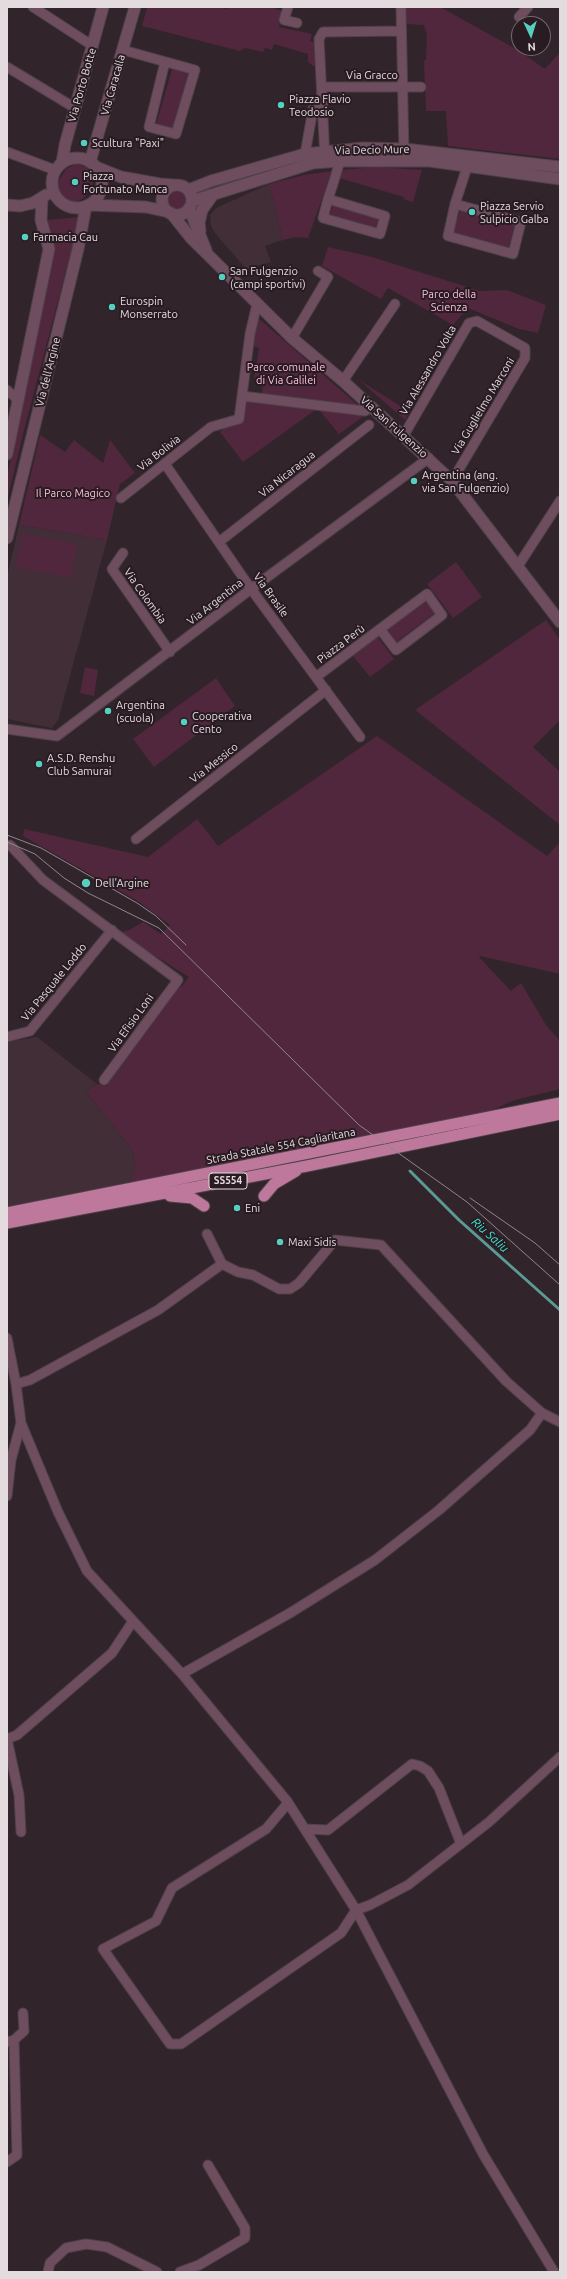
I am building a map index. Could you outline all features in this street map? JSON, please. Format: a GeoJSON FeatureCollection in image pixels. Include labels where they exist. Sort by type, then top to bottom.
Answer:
{"type":"FeatureCollection","features":[{"type":"Feature","properties":{"kind":"highway","name":"Strada Statale 554 Cagliaritana"},"geometry":{"type":"LineString","coordinates":[[7,1223],[307,1166],[377,1145],[400,1135],[560,1103]]}},
{"type":"Feature","properties":{"kind":"highway","name":"Strada Statale 554 Cagliaritana"},"geometry":{"type":"LineString","coordinates":[[7,1213],[377,1145],[408,1144],[560,1114]]}},
{"type":"Feature","properties":{"kind":"highway"},"geometry":{"type":"LineString","coordinates":[[264,1196],[274,1184],[307,1166]]}},
{"type":"Feature","properties":{"kind":"highway"},"geometry":{"type":"LineString","coordinates":[[154,1195],[192,1198],[204,1206]]}},
{"type":"Feature","properties":{"kind":"street"},"geometry":{"type":"LineString","coordinates":[[33,7],[93,46]]}},
{"type":"Feature","properties":{"kind":"street","name":"Via Porto Botte"},"geometry":{"type":"LineString","coordinates":[[59,167],[104,7]]}},
{"type":"Feature","properties":{"kind":"street","name":"Via Caracalla"},"geometry":{"type":"LineString","coordinates":[[93,165],[135,7]]}},
{"type":"Feature","properties":{"kind":"street"},"geometry":{"type":"LineString","coordinates":[[288,7],[284,20],[296,23]]}},
{"type":"Feature","properties":{"kind":"street"},"geometry":{"type":"LineString","coordinates":[[401,7],[404,87],[404,154]]}},
{"type":"Feature","properties":{"kind":"street"},"geometry":{"type":"LineString","coordinates":[[520,16],[528,7]]}},
{"type":"Feature","properties":{"kind":"street"},"geometry":{"type":"LineString","coordinates":[[325,156],[319,39],[323,32],[402,31]]}},
{"type":"Feature","properties":{"kind":"street"},"geometry":{"type":"LineString","coordinates":[[123,50],[195,70],[176,134],[150,127],[165,62]]}},
{"type":"Feature","properties":{"kind":"street"},"geometry":{"type":"LineString","coordinates":[[7,67],[75,108]]}},
{"type":"Feature","properties":{"kind":"street","name":"Via Gracco"},"geometry":{"type":"LineString","coordinates":[[322,87],[421,87]]}},
{"type":"Feature","properties":{"kind":"street"},"geometry":{"type":"LineString","coordinates":[[305,154],[313,109],[323,104]]}},
{"type":"Feature","properties":{"kind":"street"},"geometry":{"type":"LineString","coordinates":[[7,152],[59,167]]}},
{"type":"Feature","properties":{"kind":"street","name":"Via Decio Mure"},"geometry":{"type":"LineString","coordinates":[[183,187],[211,181],[305,154],[325,156],[404,154],[468,161],[560,167]]}},
{"type":"Feature","properties":{"kind":"street"},"geometry":{"type":"LineString","coordinates":[[328,199],[385,216],[380,234],[323,218],[328,199],[340,155]]}},
{"type":"Feature","properties":{"kind":"street","name":"Via Decio Mure"},"geometry":{"type":"LineString","coordinates":[[190,204],[313,163],[325,156]]}},
{"type":"Feature","properties":{"kind":"street"},"geometry":{"type":"LineString","coordinates":[[76,158],[121,177],[183,187],[190,204],[181,214],[146,207],[87,205],[75,208],[58,200],[53,190],[52,180],[59,167],[76,158]]}},
{"type":"Feature","properties":{"kind":"street"},"geometry":{"type":"LineString","coordinates":[[455,204],[521,222],[513,254],[448,236],[455,204],[468,161]]}},
{"type":"Feature","properties":{"kind":"street","name":"Via Decio Mure"},"geometry":{"type":"LineString","coordinates":[[468,161],[560,179]]}},
{"type":"Feature","properties":{"kind":"street"},"geometry":{"type":"LineString","coordinates":[[87,205],[95,200],[101,188],[100,175],[93,165]]}},
{"type":"Feature","properties":{"kind":"street"},"geometry":{"type":"LineString","coordinates":[[170,213],[163,205],[162,196],[168,188],[183,187]]}},
{"type":"Feature","properties":{"kind":"street"},"geometry":{"type":"LineString","coordinates":[[7,206],[20,206],[42,198],[53,190]]}},
{"type":"Feature","properties":{"kind":"street"},"geometry":{"type":"LineString","coordinates":[[202,239],[199,219],[206,203],[212,196]]}},
{"type":"Feature","properties":{"kind":"street","name":"Via dell'Argine"},"geometry":{"type":"LineString","coordinates":[[7,454],[49,249],[41,220],[42,198]]}},
{"type":"Feature","properties":{"kind":"street","name":"Via San Fulgenzio"},"geometry":{"type":"LineString","coordinates":[[190,204],[207,252]]}},
{"type":"Feature","properties":{"kind":"street","name":"Via dell'Argine"},"geometry":{"type":"LineString","coordinates":[[7,538],[78,249],[87,205]]}},
{"type":"Feature","properties":{"kind":"street","name":"Via San Fulgenzio"},"geometry":{"type":"LineString","coordinates":[[170,213],[191,238],[207,252],[292,338],[344,381],[429,458],[452,481],[560,622]]}},
{"type":"Feature","properties":{"kind":"street"},"geometry":{"type":"LineString","coordinates":[[292,338],[328,277],[318,271]]}},
{"type":"Feature","properties":{"kind":"street"},"geometry":{"type":"LineString","coordinates":[[257,304],[250,334],[242,396],[365,411],[371,406]]}},
{"type":"Feature","properties":{"kind":"street"},"geometry":{"type":"LineString","coordinates":[[344,381],[395,304]]}},
{"type":"Feature","properties":{"kind":"street","name":"Via Alessandro Volta"},"geometry":{"type":"LineString","coordinates":[[404,435],[469,323],[477,321]]}},
{"type":"Feature","properties":{"kind":"street","name":"Via Guglielmo Marconi"},"geometry":{"type":"LineString","coordinates":[[452,481],[525,358],[526,352],[525,348],[477,321]]}},
{"type":"Feature","properties":{"kind":"street"},"geometry":{"type":"LineString","coordinates":[[7,390],[18,400]]}},
{"type":"Feature","properties":{"kind":"street","name":"Via Bolivia"},"geometry":{"type":"LineString","coordinates":[[121,498],[211,427],[240,419],[242,396]]}},
{"type":"Feature","properties":{"kind":"street","name":"Via Nicaragua"},"geometry":{"type":"LineString","coordinates":[[219,542],[369,425]]}},
{"type":"Feature","properties":{"kind":"street","name":"Via Argentina"},"geometry":{"type":"LineString","coordinates":[[7,729],[57,736],[170,652],[251,589],[429,458]]}},
{"type":"Feature","properties":{"kind":"street","name":"Via Brasile"},"geometry":{"type":"LineString","coordinates":[[165,464],[251,589],[360,736]]}},
{"type":"Feature","properties":{"kind":"street"},"geometry":{"type":"LineString","coordinates":[[518,566],[560,501]]}},
{"type":"Feature","properties":{"kind":"street","name":"Via Colombia"},"geometry":{"type":"LineString","coordinates":[[123,553],[112,569],[170,652]]}},
{"type":"Feature","properties":{"kind":"street","name":"Piazza Perù"},"geometry":{"type":"LineString","coordinates":[[316,677],[426,594],[442,615],[396,650],[380,629]]}},
{"type":"Feature","properties":{"kind":"street","name":"Via Messico"},"geometry":{"type":"LineString","coordinates":[[136,839],[326,690]]}},
{"type":"Feature","properties":{"kind":"street"},"geometry":{"type":"LineString","coordinates":[[10,846],[43,880],[112,930]]}},
{"type":"Feature","properties":{"kind":"street","name":"Via Efisio Loni"},"geometry":{"type":"LineString","coordinates":[[104,1080],[178,980],[139,953],[112,930]]}},
{"type":"Feature","properties":{"kind":"street","name":"Via Pasquale Loddo"},"geometry":{"type":"LineString","coordinates":[[7,1037],[30,1031],[112,930]]}},
{"type":"Feature","properties":{"kind":"street"},"geometry":{"type":"LineString","coordinates":[[207,1234],[222,1264],[238,1272],[253,1275],[279,1289],[290,1289],[299,1283],[335,1240],[381,1245],[506,1381],[542,1413],[560,1422]]}},
{"type":"Feature","properties":{"kind":"street"},"geometry":{"type":"LineString","coordinates":[[16,1384],[30,1380],[158,1310],[222,1264]]}},
{"type":"Feature","properties":{"kind":"street"},"geometry":{"type":"LineString","coordinates":[[7,1338],[16,1384],[21,1423],[58,1512],[88,1571],[182,1674],[288,1803],[356,1910],[483,2154],[554,2272]]}},
{"type":"Feature","properties":{"kind":"street"},"geometry":{"type":"LineString","coordinates":[[182,1674],[290,1613],[375,1560],[439,1510],[530,1430],[542,1413]]}},
{"type":"Feature","properties":{"kind":"street"},"geometry":{"type":"LineString","coordinates":[[7,1496],[11,1460],[21,1423]]}},
{"type":"Feature","properties":{"kind":"street"},"geometry":{"type":"LineString","coordinates":[[21,1832],[19,1795],[7,1739],[17,1735],[112,1652],[133,1621]]}},
{"type":"Feature","properties":{"kind":"street"},"geometry":{"type":"LineString","coordinates":[[288,1803],[266,1829],[172,1888],[156,1921],[103,1949],[170,2044],[181,2044],[341,1933],[356,1910],[370,1905],[408,1885],[489,1822],[560,1757]]}},
{"type":"Feature","properties":{"kind":"street"},"geometry":{"type":"LineString","coordinates":[[305,1829],[328,1830],[412,1764],[420,1766],[428,1771],[439,1788],[461,1844]]}},
{"type":"Feature","properties":{"kind":"street"},"geometry":{"type":"LineString","coordinates":[[7,2162],[16,2155],[11,2041],[24,2031],[23,2013]]}},
{"type":"Feature","properties":{"kind":"street"},"geometry":{"type":"LineString","coordinates":[[180,2272],[199,2265],[245,2238],[245,2228],[208,2165]]}},
{"type":"Feature","properties":{"kind":"street"},"geometry":{"type":"LineString","coordinates":[[48,2272],[50,2263],[66,2248],[86,2244],[107,2247],[157,2272]]}},
{"type":"Feature","properties":{"kind":"shaded area"},"geometry":{"type":"Polygon","coordinates":[[[269,184],[283,240],[265,246],[271,262],[246,269],[215,233],[211,226],[210,215],[216,208],[269,184]]]}},
{"type":"Feature","properties":{"kind":"shaded area"},"geometry":{"type":"Polygon","coordinates":[[[19,525],[107,540],[58,720],[52,728],[7,719],[7,577],[19,525]]]}},
{"type":"Feature","properties":{"kind":"shaded area"},"geometry":{"type":"Polygon","coordinates":[[[37,1037],[97,1084],[86,1092],[133,1151],[135,1170],[128,1184],[7,1207],[7,1042],[37,1037]]]}},
{"type":"Feature","properties":{"kind":"green space"},"geometry":{"type":"Polygon","coordinates":[[[147,7],[220,7],[227,9],[228,7],[270,7],[282,11],[279,27],[312,34],[310,41],[316,43],[318,67],[313,66],[308,62],[308,54],[274,44],[272,50],[265,48],[263,52],[245,48],[240,51],[142,26],[147,7]]]}},
{"type":"Feature","properties":{"kind":"green space"},"geometry":{"type":"Polygon","coordinates":[[[406,7],[440,7],[511,46],[511,56],[526,56],[545,69],[560,52],[560,159],[448,146],[446,111],[426,111],[424,61],[426,60],[427,35],[424,25],[407,24],[406,7]]]}},
{"type":"Feature","properties":{"kind":"green space"},"geometry":{"type":"Polygon","coordinates":[[[172,69],[190,73],[174,130],[156,125],[172,69]]]}},
{"type":"Feature","properties":{"kind":"green space"},"geometry":{"type":"Polygon","coordinates":[[[75,164],[85,166],[89,169],[92,173],[93,184],[84,198],[77,202],[69,202],[60,195],[57,184],[66,169],[75,164]]]}},
{"type":"Feature","properties":{"kind":"green space"},"geometry":{"type":"Polygon","coordinates":[[[376,167],[422,170],[413,202],[404,199],[404,197],[339,178],[342,170],[376,167]]]}},
{"type":"Feature","properties":{"kind":"green space"},"geometry":{"type":"Polygon","coordinates":[[[332,171],[308,238],[295,237],[283,240],[269,184],[304,175],[332,171]]]}},
{"type":"Feature","properties":{"kind":"green space"},"geometry":{"type":"Polygon","coordinates":[[[176,188],[180,189],[186,195],[186,203],[180,209],[176,210],[172,209],[166,203],[165,199],[166,195],[172,189],[176,188]]]}},
{"type":"Feature","properties":{"kind":"green space"},"geometry":{"type":"Polygon","coordinates":[[[333,204],[380,219],[377,229],[330,215],[333,204]]]}},
{"type":"Feature","properties":{"kind":"green space"},"geometry":{"type":"Polygon","coordinates":[[[460,210],[515,225],[509,248],[453,233],[460,210]]]}},
{"type":"Feature","properties":{"kind":"green space"},"geometry":{"type":"Polygon","coordinates":[[[80,217],[7,501],[7,477],[53,248],[47,220],[80,217]]]}},
{"type":"Feature","properties":{"kind":"green space","name":"Parco della Scienza"},"geometry":{"type":"Polygon","coordinates":[[[328,247],[372,257],[480,291],[507,290],[546,305],[538,333],[519,329],[468,308],[453,325],[388,288],[381,299],[322,266],[328,247]]]}},
{"type":"Feature","properties":{"kind":"green space","name":"Parco comunale di Via Galilei"},"geometry":{"type":"Polygon","coordinates":[[[256,316],[360,407],[262,394],[263,381],[254,379],[259,348],[251,345],[256,316]]]}},
{"type":"Feature","properties":{"kind":"green space"},"geometry":{"type":"Polygon","coordinates":[[[359,380],[410,412],[405,420],[359,380]]]}},
{"type":"Feature","properties":{"kind":"green space"},"geometry":{"type":"Polygon","coordinates":[[[242,400],[318,408],[243,462],[220,432],[241,412],[242,400]]]}},
{"type":"Feature","properties":{"kind":"green space"},"geometry":{"type":"Polygon","coordinates":[[[319,410],[362,414],[364,416],[339,434],[319,410]]]}},
{"type":"Feature","properties":{"kind":"green space","name":"Il Parco Magico"},"geometry":{"type":"Polygon","coordinates":[[[40,435],[65,452],[74,440],[103,463],[110,440],[135,473],[120,484],[107,540],[19,525],[40,435]]]}},
{"type":"Feature","properties":{"kind":"green space"},"geometry":{"type":"Polygon","coordinates":[[[22,533],[77,544],[71,578],[15,567],[22,533]]]}},
{"type":"Feature","properties":{"kind":"green space"},"geometry":{"type":"Polygon","coordinates":[[[456,562],[482,597],[453,618],[427,584],[456,562]]]}},
{"type":"Feature","properties":{"kind":"green space"},"geometry":{"type":"Polygon","coordinates":[[[426,601],[435,613],[395,643],[386,630],[426,601]]]}},
{"type":"Feature","properties":{"kind":"green space"},"geometry":{"type":"Polygon","coordinates":[[[546,620],[560,640],[560,720],[533,747],[560,772],[560,825],[415,710],[546,620]]]}},
{"type":"Feature","properties":{"kind":"green space"},"geometry":{"type":"Polygon","coordinates":[[[378,637],[394,659],[370,677],[353,656],[378,637]]]}},
{"type":"Feature","properties":{"kind":"green space"},"geometry":{"type":"Polygon","coordinates":[[[85,667],[98,670],[94,696],[80,693],[85,667]]]}},
{"type":"Feature","properties":{"kind":"green space","name":"Cooperativa Cento"},"geometry":{"type":"Polygon","coordinates":[[[216,678],[235,706],[154,767],[133,739],[216,678]]]}},
{"type":"Feature","properties":{"kind":"green space"},"geometry":{"type":"Polygon","coordinates":[[[377,736],[547,856],[560,842],[560,974],[479,957],[511,991],[521,983],[546,1025],[560,1041],[560,1089],[515,1100],[488,1112],[128,1184],[135,1170],[133,1151],[86,1092],[97,1084],[106,1086],[175,988],[182,986],[189,977],[139,946],[121,932],[129,930],[143,922],[161,934],[170,925],[136,900],[23,836],[24,829],[148,857],[197,819],[218,846],[377,736]]]}},
{"type":"Feature","properties":{"kind":"waterway","name":"Riu Saliu"},"geometry":{"type":"LineString","coordinates":[[410,1171],[459,1220],[560,1310]]}},
{"type":"Feature","properties":{"kind":"tram line"},"geometry":{"type":"LineString","coordinates":[[7,835],[41,848],[137,903],[156,916],[186,945]]}},
{"type":"Feature","properties":{"kind":"tram line"},"geometry":{"type":"LineString","coordinates":[[7,842],[35,854],[64,878],[88,893],[159,928],[359,1125],[467,1202],[560,1285]]}},
{"type":"Feature","properties":{"kind":"tram line"},"geometry":{"type":"LineString","coordinates":[[470,1198],[535,1243],[560,1265]]}},
{"type":"Feature","properties":{"kind":"place","name":"Piazza Flavio Teodosio"},"geometry":{"type":"Point","coordinates":[281,105]}},
{"type":"Feature","properties":{"kind":"place","name":"Scultura \"Paxi\""},"geometry":{"type":"Point","coordinates":[84,143]}},
{"type":"Feature","properties":{"kind":"place","name":"Piazza Fortunato Manca"},"geometry":{"type":"Point","coordinates":[75,182]}},
{"type":"Feature","properties":{"kind":"place","name":"Piazza Servio Sulpicio Galba"},"geometry":{"type":"Point","coordinates":[472,212]}},
{"type":"Feature","properties":{"kind":"place","name":"Farmacia Cau"},"geometry":{"type":"Point","coordinates":[25,237]}},
{"type":"Feature","properties":{"kind":"place","name":"San Fulgenzio (campi sportivi)"},"geometry":{"type":"Point","coordinates":[222,277]}},
{"type":"Feature","properties":{"kind":"place","name":"Eurospin Monserrato"},"geometry":{"type":"Point","coordinates":[112,307]}},
{"type":"Feature","properties":{"kind":"place","name":"Argentina (ang. via San Fulgenzio)"},"geometry":{"type":"Point","coordinates":[414,481]}},
{"type":"Feature","properties":{"kind":"place","name":"Argentina (scuola)"},"geometry":{"type":"Point","coordinates":[108,711]}},
{"type":"Feature","properties":{"kind":"place","name":"Cooperativa Cento"},"geometry":{"type":"Point","coordinates":[184,722]}},
{"type":"Feature","properties":{"kind":"place","name":"A.S.D. Renshu Club Samurai"},"geometry":{"type":"Point","coordinates":[39,764]}},
{"type":"Feature","properties":{"kind":"place","name":"Dell'Argine"},"geometry":{"type":"Point","coordinates":[86,883]}},
{"type":"Feature","properties":{"kind":"place","name":"Eni"},"geometry":{"type":"Point","coordinates":[237,1208]}},
{"type":"Feature","properties":{"kind":"place","name":"Maxi Sidis"},"geometry":{"type":"Point","coordinates":[280,1242]}}]}
